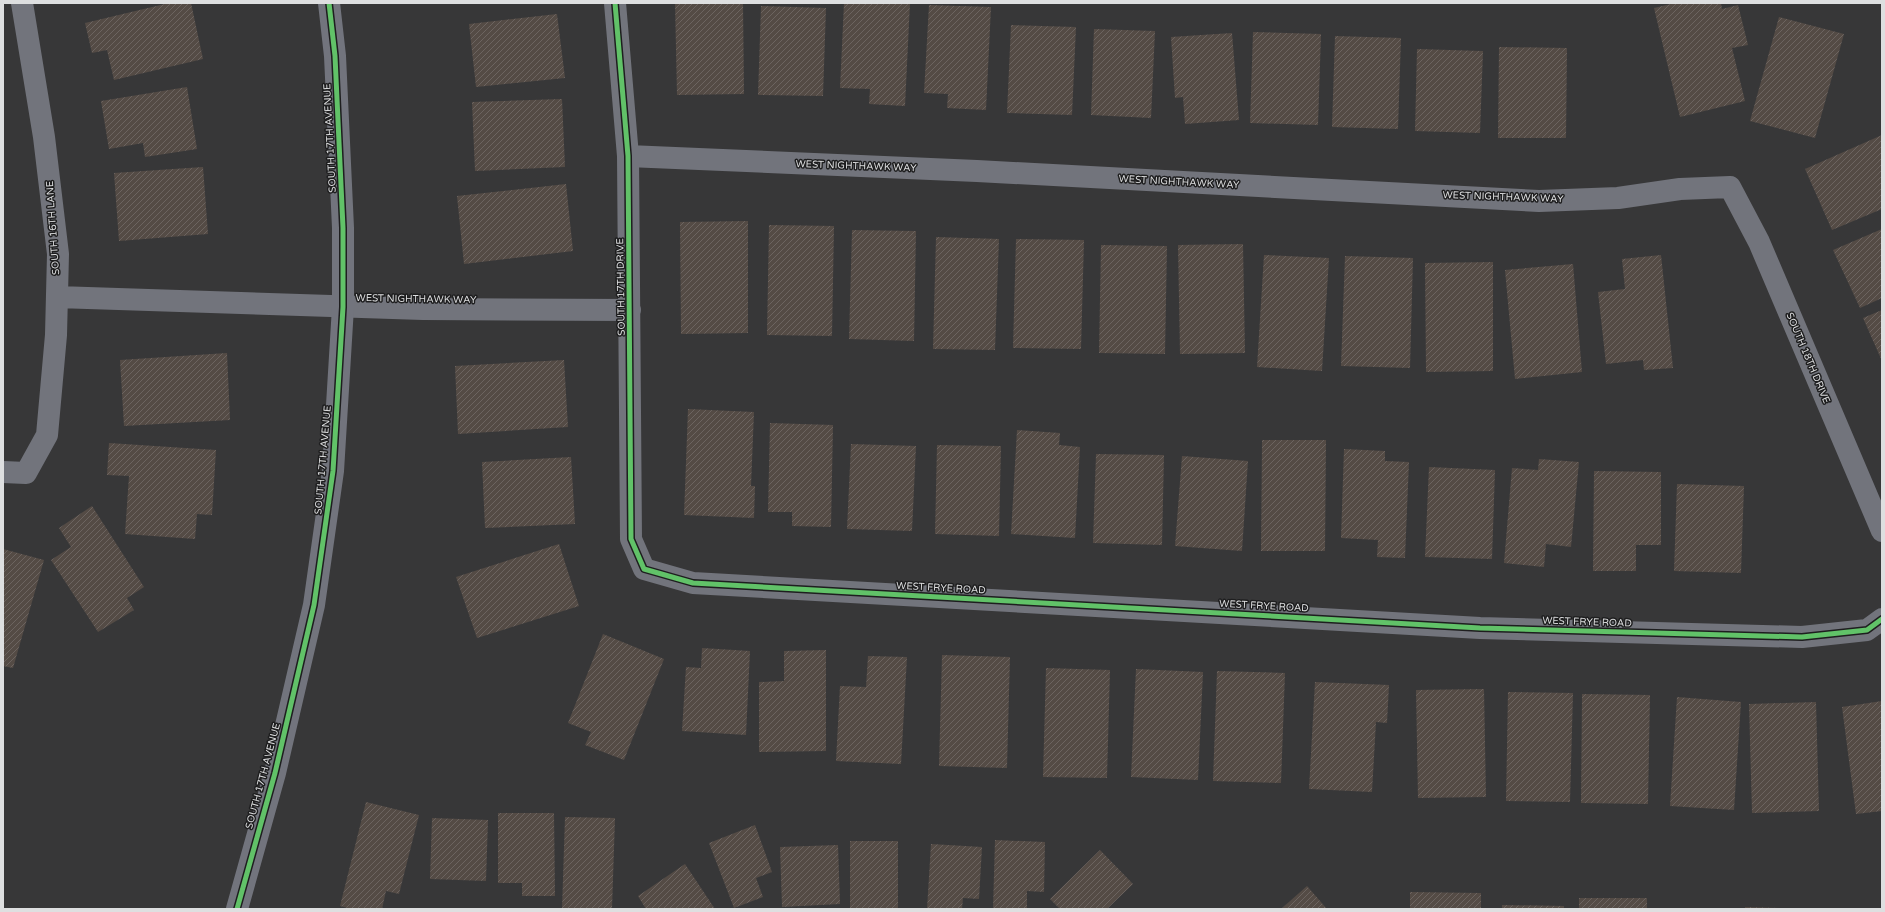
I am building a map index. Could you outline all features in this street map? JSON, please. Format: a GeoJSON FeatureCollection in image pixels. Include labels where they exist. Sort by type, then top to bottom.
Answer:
{"type":"FeatureCollection","features":[{"type":"Feature","properties":{"kind":"main road","name":"SOUTH 17TH AVENUE"},"geometry":{"type":"LineString","coordinates":[[237,909],[275,773],[314,605],[333,471],[343,307],[343,228],[335,56],[329,3]]}},
{"type":"Feature","properties":{"kind":"street","name":"SOUTH 16TH LANE"},"geometry":{"type":"LineString","coordinates":[[3,472],[26,473],[47,435],[56,335],[58,254],[51,187],[22,3]]}},
{"type":"Feature","properties":{"kind":"street","name":"SOUTH 17TH DRIVE"},"geometry":{"type":"LineString","coordinates":[[615,3],[628,156],[631,539],[644,569]]}},
{"type":"Feature","properties":{"kind":"street","name":"WEST NIGHTHAWK WAY"},"geometry":{"type":"LineString","coordinates":[[628,156],[977,171],[1539,201],[1618,198],[1680,189],[1730,187]]}},
{"type":"Feature","properties":{"kind":"street","name":"SOUTH 18TH DRIVE"},"geometry":{"type":"LineString","coordinates":[[1730,187],[1760,242],[1882,531]]}},
{"type":"Feature","properties":{"kind":"street","name":"WEST NIGHTHAWK WAY"},"geometry":{"type":"LineString","coordinates":[[57,296],[423,309],[630,310]]}},
{"type":"Feature","properties":{"kind":"street","name":"WEST FRYE ROAD"},"geometry":{"type":"LineString","coordinates":[[644,569],[693,583],[1480,628],[1802,636],[1867,630],[1882,619]]}},
{"type":"Feature","properties":{"kind":"building"},"geometry":{"type":"Polygon","coordinates":[[[169,3],[191,3],[203,59],[114,80],[107,50],[92,53],[85,23],[169,3]]]}},
{"type":"Feature","properties":{"kind":"building"},"geometry":{"type":"Polygon","coordinates":[[[675,3],[743,3],[744,94],[677,95],[675,3]]]}},
{"type":"Feature","properties":{"kind":"building"},"geometry":{"type":"Polygon","coordinates":[[[844,3],[910,3],[905,106],[869,104],[870,89],[840,88],[844,3]]]}},
{"type":"Feature","properties":{"kind":"building"},"geometry":{"type":"Polygon","coordinates":[[[1675,3],[1721,3],[1722,9],[1738,5],[1748,45],[1732,48],[1745,101],[1680,117],[1654,8],[1675,3]]]}},
{"type":"Feature","properties":{"kind":"building"},"geometry":{"type":"Polygon","coordinates":[[[929,5],[991,7],[986,110],[947,108],[948,94],[924,93],[929,5]]]}},
{"type":"Feature","properties":{"kind":"building"},"geometry":{"type":"Polygon","coordinates":[[[761,6],[826,8],[823,96],[758,95],[761,6]]]}},
{"type":"Feature","properties":{"kind":"building"},"geometry":{"type":"Polygon","coordinates":[[[557,14],[565,78],[476,87],[469,24],[557,14]]]}},
{"type":"Feature","properties":{"kind":"building"},"geometry":{"type":"Polygon","coordinates":[[[1779,17],[1844,34],[1815,138],[1750,121],[1779,17]]]}},
{"type":"Feature","properties":{"kind":"building"},"geometry":{"type":"Polygon","coordinates":[[[1011,25],[1076,27],[1072,115],[1007,113],[1011,25]]]}},
{"type":"Feature","properties":{"kind":"building"},"geometry":{"type":"Polygon","coordinates":[[[1094,29],[1155,31],[1151,118],[1091,115],[1094,29]]]}},
{"type":"Feature","properties":{"kind":"building"},"geometry":{"type":"Polygon","coordinates":[[[1253,32],[1321,34],[1318,125],[1250,123],[1253,32]]]}},
{"type":"Feature","properties":{"kind":"building"},"geometry":{"type":"Polygon","coordinates":[[[1232,33],[1239,120],[1185,124],[1183,97],[1175,98],[1171,37],[1232,33]]]}},
{"type":"Feature","properties":{"kind":"building"},"geometry":{"type":"Polygon","coordinates":[[[1335,36],[1401,38],[1398,129],[1332,127],[1335,36]]]}},
{"type":"Feature","properties":{"kind":"building"},"geometry":{"type":"Polygon","coordinates":[[[1499,47],[1567,48],[1566,138],[1498,138],[1499,47]]]}},
{"type":"Feature","properties":{"kind":"building"},"geometry":{"type":"Polygon","coordinates":[[[1417,49],[1483,51],[1480,133],[1415,131],[1417,49]]]}},
{"type":"Feature","properties":{"kind":"building"},"geometry":{"type":"Polygon","coordinates":[[[187,87],[197,149],[145,157],[143,143],[109,149],[101,101],[187,87]]]}},
{"type":"Feature","properties":{"kind":"building"},"geometry":{"type":"Polygon","coordinates":[[[562,99],[565,167],[475,171],[472,102],[562,99]]]}},
{"type":"Feature","properties":{"kind":"building"},"geometry":{"type":"Polygon","coordinates":[[[1882,135],[1882,209],[1832,230],[1805,169],[1882,135]]]}},
{"type":"Feature","properties":{"kind":"building"},"geometry":{"type":"Polygon","coordinates":[[[203,167],[208,234],[119,241],[114,173],[203,167]]]}},
{"type":"Feature","properties":{"kind":"building"},"geometry":{"type":"Polygon","coordinates":[[[566,184],[573,251],[464,264],[457,196],[566,184]]]}},
{"type":"Feature","properties":{"kind":"building"},"geometry":{"type":"Polygon","coordinates":[[[748,221],[748,333],[681,334],[680,222],[748,221]]]}},
{"type":"Feature","properties":{"kind":"building"},"geometry":{"type":"Polygon","coordinates":[[[769,225],[834,226],[832,336],[767,335],[769,225]]]}},
{"type":"Feature","properties":{"kind":"building"},"geometry":{"type":"Polygon","coordinates":[[[1882,229],[1882,298],[1860,308],[1833,250],[1882,229]]]}},
{"type":"Feature","properties":{"kind":"building"},"geometry":{"type":"Polygon","coordinates":[[[852,230],[916,231],[914,341],[849,339],[852,230]]]}},
{"type":"Feature","properties":{"kind":"building"},"geometry":{"type":"Polygon","coordinates":[[[936,237],[999,239],[995,350],[933,349],[936,237]]]}},
{"type":"Feature","properties":{"kind":"building"},"geometry":{"type":"Polygon","coordinates":[[[1016,239],[1084,240],[1081,349],[1013,348],[1016,239]]]}},
{"type":"Feature","properties":{"kind":"building"},"geometry":{"type":"Polygon","coordinates":[[[1243,244],[1245,353],[1180,354],[1178,245],[1243,244]]]}},
{"type":"Feature","properties":{"kind":"building"},"geometry":{"type":"Polygon","coordinates":[[[1101,245],[1167,246],[1165,354],[1099,353],[1101,245]]]}},
{"type":"Feature","properties":{"kind":"building"},"geometry":{"type":"Polygon","coordinates":[[[1264,255],[1329,258],[1322,371],[1257,367],[1264,255]]]}},
{"type":"Feature","properties":{"kind":"building"},"geometry":{"type":"Polygon","coordinates":[[[1661,255],[1673,368],[1644,370],[1643,360],[1606,364],[1598,292],[1625,289],[1622,259],[1661,255]]]}},
{"type":"Feature","properties":{"kind":"building"},"geometry":{"type":"Polygon","coordinates":[[[1345,256],[1413,258],[1410,368],[1341,366],[1345,256]]]}},
{"type":"Feature","properties":{"kind":"building"},"geometry":{"type":"Polygon","coordinates":[[[1493,262],[1493,371],[1426,372],[1425,263],[1493,262]]]}},
{"type":"Feature","properties":{"kind":"building"},"geometry":{"type":"Polygon","coordinates":[[[1573,264],[1582,372],[1515,379],[1505,270],[1573,264]]]}},
{"type":"Feature","properties":{"kind":"building"},"geometry":{"type":"Polygon","coordinates":[[[1882,310],[1882,361],[1863,318],[1882,310]]]}},
{"type":"Feature","properties":{"kind":"building"},"geometry":{"type":"Polygon","coordinates":[[[227,353],[230,420],[124,426],[120,360],[227,353]]]}},
{"type":"Feature","properties":{"kind":"building"},"geometry":{"type":"Polygon","coordinates":[[[564,360],[568,427],[458,434],[455,366],[564,360]]]}},
{"type":"Feature","properties":{"kind":"building"},"geometry":{"type":"Polygon","coordinates":[[[688,409],[754,412],[751,486],[755,486],[754,518],[684,515],[688,409]]]}},
{"type":"Feature","properties":{"kind":"building"},"geometry":{"type":"Polygon","coordinates":[[[770,423],[833,425],[831,527],[792,526],[792,512],[768,512],[770,423]]]}},
{"type":"Feature","properties":{"kind":"building"},"geometry":{"type":"Polygon","coordinates":[[[1017,430],[1060,433],[1059,445],[1080,447],[1075,538],[1011,534],[1017,430]]]}},
{"type":"Feature","properties":{"kind":"building"},"geometry":{"type":"Polygon","coordinates":[[[1262,440],[1326,440],[1325,551],[1261,551],[1262,440]]]}},
{"type":"Feature","properties":{"kind":"building"},"geometry":{"type":"Polygon","coordinates":[[[109,443],[216,450],[212,515],[197,514],[195,539],[125,534],[129,476],[107,475],[109,443]]]}},
{"type":"Feature","properties":{"kind":"building"},"geometry":{"type":"Polygon","coordinates":[[[851,444],[916,446],[912,531],[847,529],[851,444]]]}},
{"type":"Feature","properties":{"kind":"building"},"geometry":{"type":"Polygon","coordinates":[[[937,445],[1001,446],[999,536],[935,534],[937,445]]]}},
{"type":"Feature","properties":{"kind":"building"},"geometry":{"type":"Polygon","coordinates":[[[1344,449],[1385,451],[1385,461],[1409,462],[1405,558],[1377,557],[1378,540],[1341,538],[1344,449]]]}},
{"type":"Feature","properties":{"kind":"building"},"geometry":{"type":"Polygon","coordinates":[[[1096,454],[1164,455],[1162,545],[1093,543],[1096,454]]]}},
{"type":"Feature","properties":{"kind":"building"},"geometry":{"type":"Polygon","coordinates":[[[1182,456],[1248,461],[1242,551],[1175,546],[1182,456]]]}},
{"type":"Feature","properties":{"kind":"building"},"geometry":{"type":"Polygon","coordinates":[[[571,457],[575,524],[485,528],[482,462],[571,457]]]}},
{"type":"Feature","properties":{"kind":"building"},"geometry":{"type":"Polygon","coordinates":[[[1539,459],[1579,462],[1571,547],[1546,544],[1544,567],[1504,563],[1512,468],[1538,470],[1539,459]]]}},
{"type":"Feature","properties":{"kind":"building"},"geometry":{"type":"Polygon","coordinates":[[[1429,467],[1495,470],[1492,559],[1425,557],[1429,467]]]}},
{"type":"Feature","properties":{"kind":"building"},"geometry":{"type":"Polygon","coordinates":[[[1594,471],[1661,472],[1661,545],[1636,545],[1636,571],[1593,571],[1594,471]]]}},
{"type":"Feature","properties":{"kind":"building"},"geometry":{"type":"Polygon","coordinates":[[[1677,484],[1744,486],[1741,573],[1674,571],[1677,484]]]}},
{"type":"Feature","properties":{"kind":"building"},"geometry":{"type":"Polygon","coordinates":[[[92,506],[144,587],[127,598],[134,610],[98,632],[51,560],[71,547],[59,528],[92,506]]]}},
{"type":"Feature","properties":{"kind":"building"},"geometry":{"type":"Polygon","coordinates":[[[559,544],[579,606],[477,638],[456,577],[559,544]]]}},
{"type":"Feature","properties":{"kind":"building"},"geometry":{"type":"Polygon","coordinates":[[[3,549],[44,560],[13,668],[3,666],[3,549]]]}},
{"type":"Feature","properties":{"kind":"building"},"geometry":{"type":"Polygon","coordinates":[[[603,634],[664,659],[624,760],[585,745],[591,732],[568,723],[603,634]]]}},
{"type":"Feature","properties":{"kind":"building"},"geometry":{"type":"Polygon","coordinates":[[[702,648],[750,651],[746,735],[682,731],[686,667],[701,668],[702,648]]]}},
{"type":"Feature","properties":{"kind":"building"},"geometry":{"type":"Polygon","coordinates":[[[826,650],[826,751],[759,752],[759,682],[784,681],[784,651],[826,650]]]}},
{"type":"Feature","properties":{"kind":"building"},"geometry":{"type":"Polygon","coordinates":[[[942,655],[1010,657],[1007,768],[939,766],[942,655]]]}},
{"type":"Feature","properties":{"kind":"building"},"geometry":{"type":"Polygon","coordinates":[[[868,656],[907,657],[901,764],[836,761],[840,686],[866,687],[868,656]]]}},
{"type":"Feature","properties":{"kind":"building"},"geometry":{"type":"Polygon","coordinates":[[[1046,668],[1110,670],[1107,778],[1043,777],[1046,668]]]}},
{"type":"Feature","properties":{"kind":"building"},"geometry":{"type":"Polygon","coordinates":[[[1136,669],[1203,672],[1198,780],[1131,777],[1136,669]]]}},
{"type":"Feature","properties":{"kind":"building"},"geometry":{"type":"Polygon","coordinates":[[[1217,671],[1285,673],[1281,783],[1213,781],[1217,671]]]}},
{"type":"Feature","properties":{"kind":"building"},"geometry":{"type":"Polygon","coordinates":[[[1315,682],[1389,685],[1387,723],[1376,722],[1372,792],[1309,789],[1315,682]]]}},
{"type":"Feature","properties":{"kind":"building"},"geometry":{"type":"Polygon","coordinates":[[[1484,689],[1486,797],[1418,798],[1416,690],[1484,689]]]}},
{"type":"Feature","properties":{"kind":"building"},"geometry":{"type":"Polygon","coordinates":[[[1508,692],[1573,693],[1570,802],[1506,801],[1508,692]]]}},
{"type":"Feature","properties":{"kind":"building"},"geometry":{"type":"Polygon","coordinates":[[[1582,694],[1650,695],[1648,804],[1581,803],[1582,694]]]}},
{"type":"Feature","properties":{"kind":"building"},"geometry":{"type":"Polygon","coordinates":[[[1677,697],[1741,702],[1734,810],[1670,806],[1677,697]]]}},
{"type":"Feature","properties":{"kind":"building"},"geometry":{"type":"Polygon","coordinates":[[[1882,701],[1882,811],[1856,814],[1842,707],[1882,701]]]}},
{"type":"Feature","properties":{"kind":"building"},"geometry":{"type":"Polygon","coordinates":[[[1816,702],[1819,811],[1752,813],[1749,704],[1816,702]]]}},
{"type":"Feature","properties":{"kind":"building"},"geometry":{"type":"Polygon","coordinates":[[[366,802],[419,815],[399,894],[386,891],[382,909],[351,909],[340,906],[366,802]]]}},
{"type":"Feature","properties":{"kind":"building"},"geometry":{"type":"Polygon","coordinates":[[[498,813],[554,813],[555,896],[522,896],[522,883],[498,883],[498,813]]]}},
{"type":"Feature","properties":{"kind":"building"},"geometry":{"type":"Polygon","coordinates":[[[565,817],[615,818],[612,909],[562,909],[565,817]]]}},
{"type":"Feature","properties":{"kind":"building"},"geometry":{"type":"Polygon","coordinates":[[[432,818],[488,820],[486,881],[430,879],[432,818]]]}},
{"type":"Feature","properties":{"kind":"building"},"geometry":{"type":"Polygon","coordinates":[[[755,825],[772,872],[756,878],[763,897],[734,908],[709,843],[755,825]]]}},
{"type":"Feature","properties":{"kind":"building"},"geometry":{"type":"Polygon","coordinates":[[[995,840],[1045,842],[1044,892],[1027,891],[1027,909],[993,909],[995,840]]]}},
{"type":"Feature","properties":{"kind":"building"},"geometry":{"type":"Polygon","coordinates":[[[850,841],[898,841],[898,909],[850,909],[850,841]]]}},
{"type":"Feature","properties":{"kind":"building"},"geometry":{"type":"Polygon","coordinates":[[[931,844],[982,847],[979,899],[963,898],[962,909],[927,909],[931,844]]]}},
{"type":"Feature","properties":{"kind":"building"},"geometry":{"type":"Polygon","coordinates":[[[838,845],[840,904],[782,907],[780,847],[838,845]]]}},
{"type":"Feature","properties":{"kind":"building"},"geometry":{"type":"Polygon","coordinates":[[[1100,850],[1133,884],[1107,909],[1060,909],[1050,899],[1100,850]]]}},
{"type":"Feature","properties":{"kind":"building"},"geometry":{"type":"Polygon","coordinates":[[[685,864],[715,909],[646,909],[638,896],[685,864]]]}},
{"type":"Feature","properties":{"kind":"building"},"geometry":{"type":"Polygon","coordinates":[[[1307,886],[1327,909],[1281,909],[1307,886]]]}},
{"type":"Feature","properties":{"kind":"building"},"geometry":{"type":"Polygon","coordinates":[[[1410,892],[1481,893],[1481,909],[1410,909],[1410,892]]]}},
{"type":"Feature","properties":{"kind":"building"},"geometry":{"type":"Polygon","coordinates":[[[1579,898],[1647,898],[1647,909],[1579,909],[1579,898]]]}},
{"type":"Feature","properties":{"kind":"building"},"geometry":{"type":"Polygon","coordinates":[[[1502,905],[1564,906],[1564,909],[1502,909],[1502,905]]]}},
{"type":"Feature","properties":{"kind":"building"},"geometry":{"type":"Polygon","coordinates":[[[1745,907],[1780,908],[1780,909],[1745,909],[1745,907]]]}},
{"type":"Feature","properties":{"kind":"cycle path"},"geometry":{"type":"LineString","coordinates":[[237,909],[275,773],[314,605],[333,471],[343,307],[343,228],[335,56],[329,3]]}},
{"type":"Feature","properties":{"kind":"cycle path"},"geometry":{"type":"LineString","coordinates":[[615,3],[628,156],[631,539],[644,569],[693,583],[1480,628],[1802,637],[1867,630],[1882,619]]}}]}
